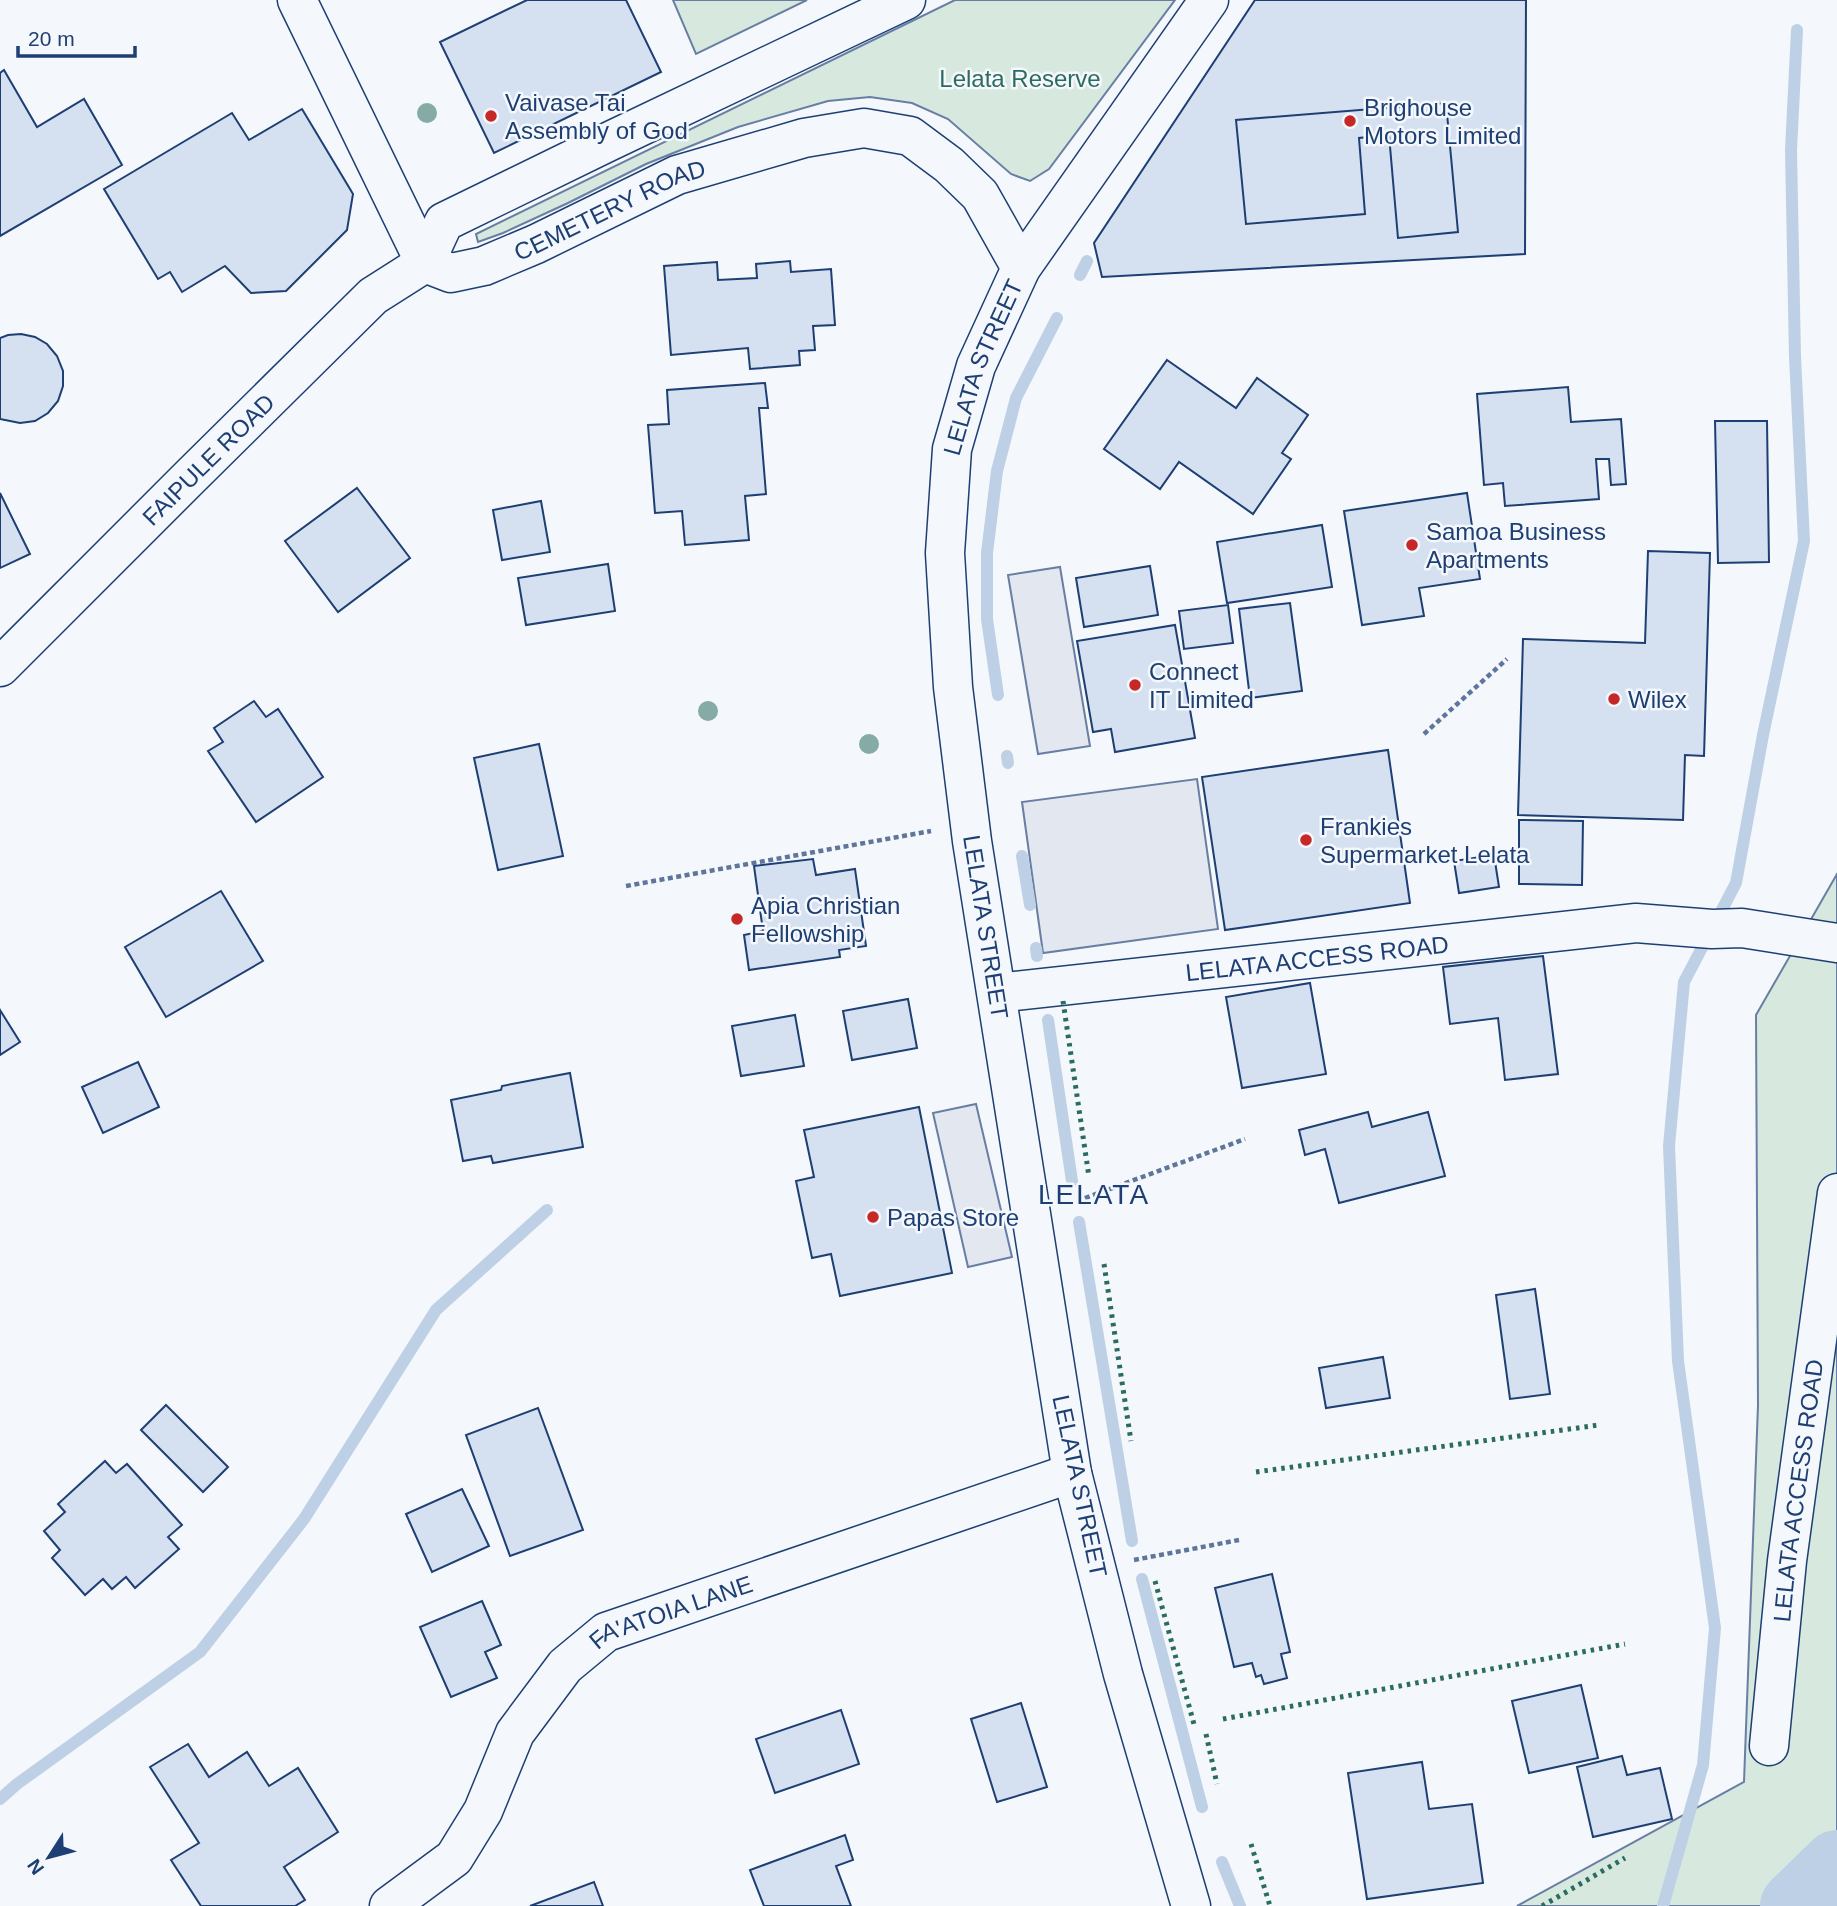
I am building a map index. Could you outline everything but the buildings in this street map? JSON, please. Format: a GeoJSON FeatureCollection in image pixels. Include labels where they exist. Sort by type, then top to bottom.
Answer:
{"type":"FeatureCollection","features":[{"type":"Feature","properties":{"kind":"street"},"geometry":{"type":"LineString","coordinates":[[297,0],[425,263]]}},
{"type":"Feature","properties":{"kind":"street"},"geometry":{"type":"LineString","coordinates":[[425,263],[444,222],[906,0]]}},
{"type":"Feature","properties":{"kind":"street","name":"LELATA STREET"},"geometry":{"type":"LineString","coordinates":[[1191,1906],[1123,1674],[1072,1473],[970,824],[953,687],[946,553],[952,449],[976,366],[1021,268],[1209,0]]}},
{"type":"Feature","properties":{"kind":"street","name":"CEMETERY ROAD"},"geometry":{"type":"LineString","coordinates":[[425,263],[450,272],[485,266],[677,175],[804,138],[864,128],[910,136],[949,165],[980,195],[1021,268]]}},
{"type":"Feature","properties":{"kind":"street","name":"FAIPULE ROAD"},"geometry":{"type":"LineString","coordinates":[[0,667],[373,296],[425,263]]}},
{"type":"Feature","properties":{"kind":"street","name":"LELATA ACCESS ROAD"},"geometry":{"type":"LineString","coordinates":[[997,993],[1636,923],[1712,929],[1742,928],[1837,943]]}},
{"type":"Feature","properties":{"kind":"street","name":"LELATA ACCESS ROAD"},"geometry":{"type":"LineString","coordinates":[[1769,1746],[1787,1561],[1837,1193]]}},
{"type":"Feature","properties":{"kind":"street","name":"FA'ATOIA LANE"},"geometry":{"type":"LineString","coordinates":[[389,1906],[454,1858],[483,1811],[515,1733],[565,1666],[606,1632],[1072,1473]]}},
{"type":"Feature","properties":{"kind":"path"},"geometry":{"type":"LineString","coordinates":[[1424,734],[1507,659]]}},
{"type":"Feature","properties":{"kind":"path"},"geometry":{"type":"LineString","coordinates":[[626,886],[970,824]]}},
{"type":"Feature","properties":{"kind":"path"},"geometry":{"type":"LineString","coordinates":[[1032,1217],[1245,1139]]}},
{"type":"Feature","properties":{"kind":"path"},"geometry":{"type":"LineString","coordinates":[[1096,1567],[1239,1540]]}},
{"type":"Feature","properties":{"kind":"green space"},"geometry":{"type":"Polygon","coordinates":[[[673,0],[807,0],[696,54],[673,0]]]}},
{"type":"Feature","properties":{"kind":"green space","name":"Lelata Reserve"},"geometry":{"type":"Polygon","coordinates":[[[955,0],[1175,0],[1049,169],[1030,181],[1011,174],[948,119],[912,103],[870,97],[828,101],[738,127],[646,164],[568,203],[478,242],[476,234],[955,0]]]}},
{"type":"Feature","properties":{"kind":"green space"},"geometry":{"type":"Polygon","coordinates":[[[1837,874],[1837,1906],[1517,1906],[1744,1782],[1758,1405],[1756,1015],[1837,874]]]}},
{"type":"Feature","properties":{"kind":"shaded area"},"geometry":{"type":"Polygon","coordinates":[[[1060,567],[1090,746],[1038,754],[1008,575],[1060,567]]]}},
{"type":"Feature","properties":{"kind":"shaded area"},"geometry":{"type":"Polygon","coordinates":[[[1197,779],[1218,929],[1043,953],[1022,802],[1197,779]]]}},
{"type":"Feature","properties":{"kind":"shaded area"},"geometry":{"type":"Polygon","coordinates":[[[976,1104],[1012,1257],[968,1267],[933,1113],[976,1104]]]}},
{"type":"Feature","properties":{"kind":"waterway"},"geometry":{"type":"LineString","coordinates":[[1663,1906],[1703,1765],[1715,1628],[1678,1361],[1669,1146],[1684,982],[1736,883],[1763,735],[1804,541],[1795,357],[1791,150],[1797,30]]}},
{"type":"Feature","properties":{"kind":"waterway"},"geometry":{"type":"LineString","coordinates":[[1080,275],[1087,261]]}},
{"type":"Feature","properties":{"kind":"waterway"},"geometry":{"type":"LineString","coordinates":[[998,695],[987,619],[987,553],[997,471],[1016,398],[1057,318]]}},
{"type":"Feature","properties":{"kind":"waterway"},"geometry":{"type":"LineString","coordinates":[[1007,756],[1008,763]]}},
{"type":"Feature","properties":{"kind":"waterway"},"geometry":{"type":"LineString","coordinates":[[1022,856],[1030,905]]}},
{"type":"Feature","properties":{"kind":"waterway"},"geometry":{"type":"LineString","coordinates":[[1036,948],[1037,956]]}},
{"type":"Feature","properties":{"kind":"waterway"},"geometry":{"type":"LineString","coordinates":[[1048,1020],[1072,1181]]}},
{"type":"Feature","properties":{"kind":"waterway"},"geometry":{"type":"LineString","coordinates":[[0,1799],[200,1652],[304,1519],[436,1310],[547,1210]]}},
{"type":"Feature","properties":{"kind":"waterway"},"geometry":{"type":"LineString","coordinates":[[1079,1222],[1132,1541]]}},
{"type":"Feature","properties":{"kind":"waterway"},"geometry":{"type":"LineString","coordinates":[[1142,1579],[1202,1807]]}},
{"type":"Feature","properties":{"kind":"waterway"},"geometry":{"type":"LineString","coordinates":[[1222,1862],[1240,1906]]}},
{"type":"Feature","properties":{"kind":"waterway"},"geometry":{"type":"LineString","coordinates":[[1795,1906],[1837,1865]]}},
{"type":"Feature","properties":{"kind":"hedge"},"geometry":{"type":"LineString","coordinates":[[1063,1001],[1089,1177]]}},
{"type":"Feature","properties":{"kind":"hedge"},"geometry":{"type":"LineString","coordinates":[[1104,1264],[1131,1441]]}},
{"type":"Feature","properties":{"kind":"hedge"},"geometry":{"type":"LineString","coordinates":[[1256,1472],[1599,1425]]}},
{"type":"Feature","properties":{"kind":"hedge"},"geometry":{"type":"LineString","coordinates":[[1155,1581],[1195,1728]]}},
{"type":"Feature","properties":{"kind":"hedge"},"geometry":{"type":"LineString","coordinates":[[1223,1719],[1625,1644]]}},
{"type":"Feature","properties":{"kind":"hedge"},"geometry":{"type":"LineString","coordinates":[[1206,1734],[1217,1784]]}},
{"type":"Feature","properties":{"kind":"hedge"},"geometry":{"type":"LineString","coordinates":[[1251,1844],[1270,1906]]}},
{"type":"Feature","properties":{"kind":"hedge"},"geometry":{"type":"LineString","coordinates":[[1542,1906],[1625,1858]]}},
{"type":"Feature","properties":{"kind":"place","name":"Vaivase Tai Assembly of God"},"geometry":{"type":"Point","coordinates":[491,116]}},
{"type":"Feature","properties":{"kind":"place","name":"Brighouse Motors Limited"},"geometry":{"type":"Point","coordinates":[1350,121]}},
{"type":"Feature","properties":{"kind":"place","name":"Samoa Business Apartments"},"geometry":{"type":"Point","coordinates":[1412,545]}},
{"type":"Feature","properties":{"kind":"place","name":"Connect IT Limited"},"geometry":{"type":"Point","coordinates":[1135,685]}},
{"type":"Feature","properties":{"kind":"place","name":"Wilex"},"geometry":{"type":"Point","coordinates":[1614,699]}},
{"type":"Feature","properties":{"kind":"place","name":"Frankies Supermarket Lelata"},"geometry":{"type":"Point","coordinates":[1306,840]}},
{"type":"Feature","properties":{"kind":"place","name":"Apia Christian Fellowship"},"geometry":{"type":"Point","coordinates":[737,919]}},
{"type":"Feature","properties":{"kind":"place","name":"Papas Store"},"geometry":{"type":"Point","coordinates":[873,1217]}},
{"type":"Feature","properties":{"kind":"district","name":"LELATA"},"geometry":{"type":"Point","coordinates":[1094,1194]}}]}
